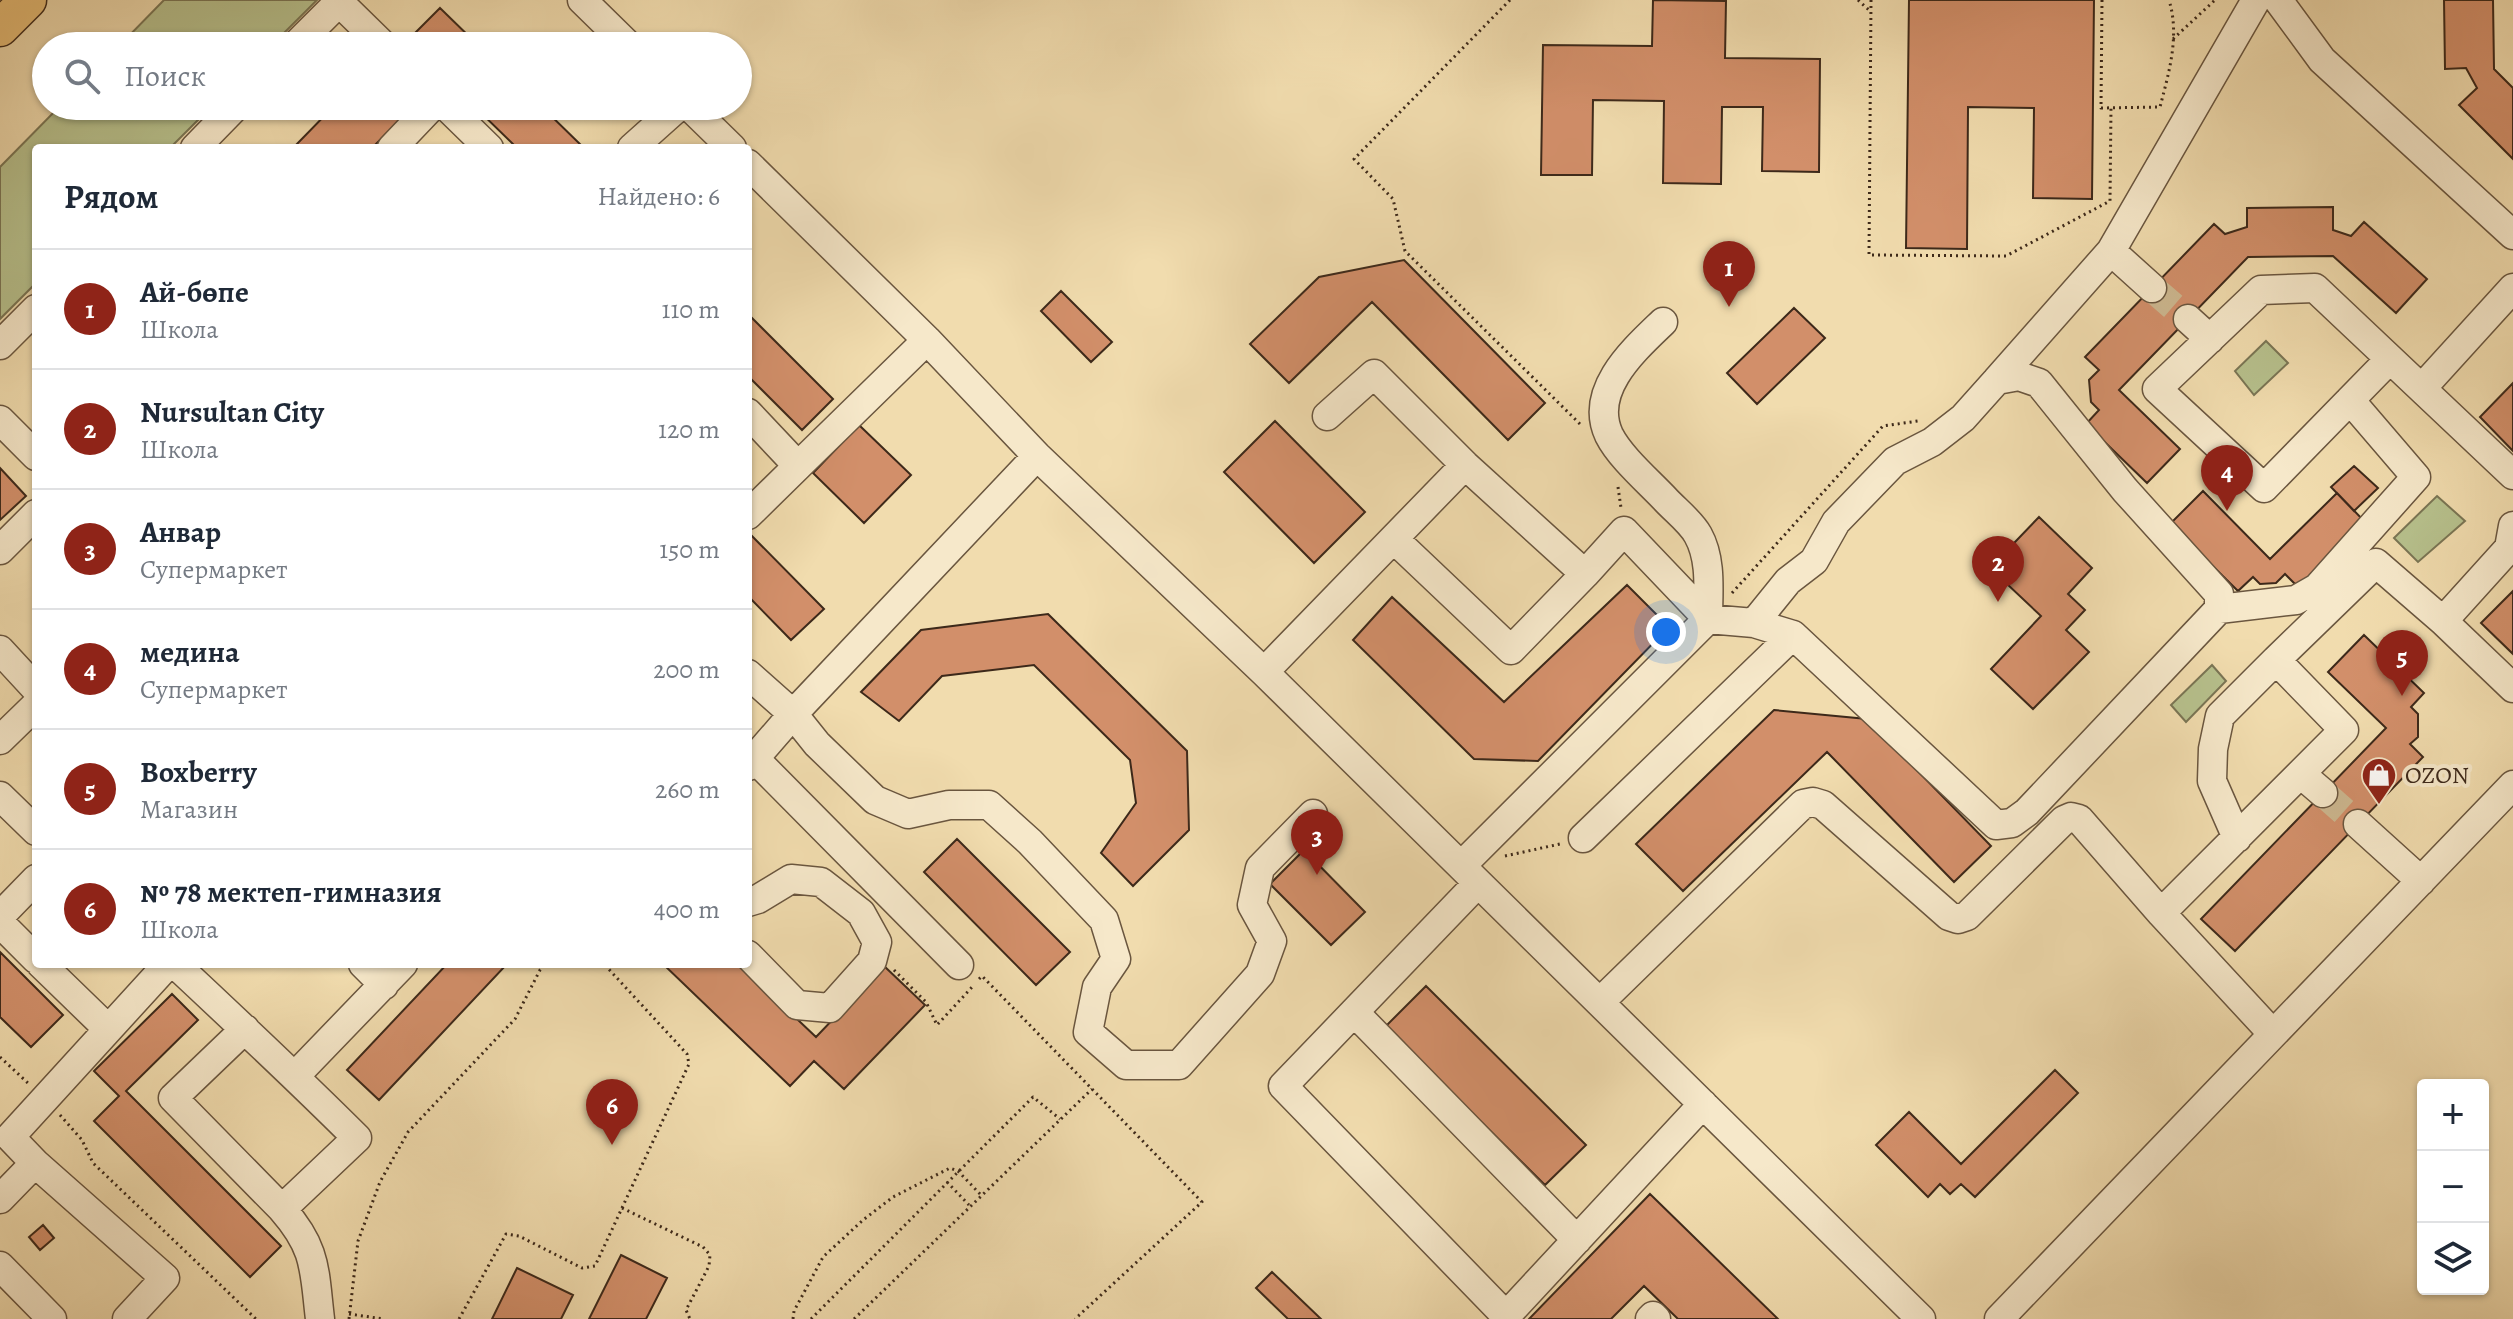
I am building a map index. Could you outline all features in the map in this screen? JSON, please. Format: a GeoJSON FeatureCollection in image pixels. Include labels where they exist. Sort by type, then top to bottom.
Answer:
{"type":"FeatureCollection","features":[{"type":"Feature","properties":{"kind":"main road"},"geometry":{"type":"LineString","coordinates":[[0,28],[28,0]]}},
{"type":"Feature","properties":{"kind":"street"},"geometry":{"type":"LineString","coordinates":[[582,0],[615,32]]}},
{"type":"Feature","properties":{"kind":"street"},"geometry":{"type":"LineString","coordinates":[[1754,623],[1788,581],[1814,561],[1836,522],[1895,461],[1932,442],[1963,418],[2111,251],[2256,0]]}},
{"type":"Feature","properties":{"kind":"street"},"geometry":{"type":"LineString","coordinates":[[2278,0],[2322,60],[2513,235]]}},
{"type":"Feature","properties":{"kind":"street"},"geometry":{"type":"LineString","coordinates":[[309,32],[340,1],[370,32]]}},
{"type":"Feature","properties":{"kind":"street"},"geometry":{"type":"LineString","coordinates":[[199,144],[222,120]]}},
{"type":"Feature","properties":{"kind":"street"},"geometry":{"type":"LineString","coordinates":[[396,144],[419,120]]}},
{"type":"Feature","properties":{"kind":"street"},"geometry":{"type":"LineString","coordinates":[[460,120],[485,144]]}},
{"type":"Feature","properties":{"kind":"street"},"geometry":{"type":"LineString","coordinates":[[636,144],[663,120]]}},
{"type":"Feature","properties":{"kind":"street"},"geometry":{"type":"LineString","coordinates":[[703,120],[728,144]]}},
{"type":"Feature","properties":{"kind":"street"},"geometry":{"type":"LineString","coordinates":[[752,168],[927,340],[1037,456],[1264,672],[1921,1319]]}},
{"type":"Feature","properties":{"kind":"street"},"geometry":{"type":"LineString","coordinates":[[2111,251],[2152,288]]}},
{"type":"Feature","properties":{"kind":"street"},"geometry":{"type":"LineString","coordinates":[[2390,359],[2264,488],[2157,389],[2261,290],[2315,288],[2513,475]]}},
{"type":"Feature","properties":{"kind":"street"},"geometry":{"type":"LineString","coordinates":[[2422,388],[2513,288]]}},
{"type":"Feature","properties":{"kind":"street"},"geometry":{"type":"LineString","coordinates":[[0,345],[32,313]]}},
{"type":"Feature","properties":{"kind":"street"},"geometry":{"type":"LineString","coordinates":[[2188,319],[2210,339]]}},
{"type":"Feature","properties":{"kind":"street"},"geometry":{"type":"LineString","coordinates":[[1663,322],[1611,382],[1605,398],[1604,418],[1610,436],[1632,465],[1697,533],[1708,566],[1708,619],[1470,874],[1354,1012],[1283,1086],[1507,1317],[1703,1104]]}},
{"type":"Feature","properties":{"kind":"street"},"geometry":{"type":"LineString","coordinates":[[752,507],[927,340]]}},
{"type":"Feature","properties":{"kind":"street"},"geometry":{"type":"LineString","coordinates":[[1327,416],[1374,374],[1465,465],[1585,574]]}},
{"type":"Feature","properties":{"kind":"street"},"geometry":{"type":"LineString","coordinates":[[1997,380],[2019,376],[2039,383],[2125,490],[2219,594],[2219,609]]}},
{"type":"Feature","properties":{"kind":"street"},"geometry":{"type":"LineString","coordinates":[[1395,540],[1511,650],[1624,531],[1708,619],[1754,623],[1793,635],[1996,825],[2012,823],[2027,812],[2219,609],[2296,600],[2317,588],[2416,477],[2350,400]]}},
{"type":"Feature","properties":{"kind":"street"},"geometry":{"type":"LineString","coordinates":[[752,417],[798,466]]}},
{"type":"Feature","properties":{"kind":"street"},"geometry":{"type":"LineString","coordinates":[[0,420],[32,452]]}},
{"type":"Feature","properties":{"kind":"street"},"geometry":{"type":"LineString","coordinates":[[959,965],[752,762],[793,714],[1037,456]]}},
{"type":"Feature","properties":{"kind":"street"},"geometry":{"type":"LineString","coordinates":[[1264,672],[1465,465]]}},
{"type":"Feature","properties":{"kind":"street"},"geometry":{"type":"LineString","coordinates":[[0,550],[32,518]]}},
{"type":"Feature","properties":{"kind":"street"},"geometry":{"type":"LineString","coordinates":[[2443,621],[2509,548],[2513,526]]}},
{"type":"Feature","properties":{"kind":"street"},"geometry":{"type":"LineString","coordinates":[[2237,838],[2212,781],[2213,749],[2220,716],[2376,563],[2513,688]]}},
{"type":"Feature","properties":{"kind":"street"},"geometry":{"type":"LineString","coordinates":[[1583,838],[1793,635]]}},
{"type":"Feature","properties":{"kind":"street"},"geometry":{"type":"LineString","coordinates":[[0,650],[32,685]]}},
{"type":"Feature","properties":{"kind":"street"},"geometry":{"type":"LineString","coordinates":[[2161,913],[2344,730],[2276,660]]}},
{"type":"Feature","properties":{"kind":"street"},"geometry":{"type":"LineString","coordinates":[[752,680],[793,714],[817,744],[875,800],[908,814],[949,805],[989,805],[1030,842],[1104,920],[1116,959],[1097,987],[1088,1032],[1126,1065],[1179,1065],[1260,974],[1272,941],[1252,905],[1260,868],[1313,814]]}},
{"type":"Feature","properties":{"kind":"street"},"geometry":{"type":"LineString","coordinates":[[0,740],[32,709]]}},
{"type":"Feature","properties":{"kind":"street"},"geometry":{"type":"LineString","coordinates":[[2302,775],[2323,793]]}},
{"type":"Feature","properties":{"kind":"street"},"geometry":{"type":"LineString","coordinates":[[1999,1319],[2513,785]]}},
{"type":"Feature","properties":{"kind":"street"},"geometry":{"type":"LineString","coordinates":[[0,796],[32,827]]}},
{"type":"Feature","properties":{"kind":"street"},"geometry":{"type":"LineString","coordinates":[[1600,1002],[1803,804],[1813,802],[1823,805],[1949,916],[1958,919],[1967,916],[2064,820],[2071,817],[2079,819],[2273,1034]]}},
{"type":"Feature","properties":{"kind":"street"},"geometry":{"type":"LineString","coordinates":[[2358,824],[2421,881]]}},
{"type":"Feature","properties":{"kind":"street"},"geometry":{"type":"LineString","coordinates":[[752,901],[791,879],[821,882],[861,913],[877,942],[872,961],[830,1008],[797,1005],[752,959]]}},
{"type":"Feature","properties":{"kind":"street"},"geometry":{"type":"LineString","coordinates":[[0,916],[32,883]]}},
{"type":"Feature","properties":{"kind":"street"},"geometry":{"type":"LineString","coordinates":[[0,923],[32,955]]}},
{"type":"Feature","properties":{"kind":"street"},"geometry":{"type":"LineString","coordinates":[[45,968],[108,1029]]}},
{"type":"Feature","properties":{"kind":"street"},"geometry":{"type":"LineString","coordinates":[[127,1319],[165,1278],[35,1163],[5,1132],[45,1099],[164,968]]}},
{"type":"Feature","properties":{"kind":"street"},"geometry":{"type":"LineString","coordinates":[[179,968],[357,1138],[282,1209]]}},
{"type":"Feature","properties":{"kind":"street"},"geometry":{"type":"LineString","coordinates":[[367,968],[384,985]]}},
{"type":"Feature","properties":{"kind":"street"},"geometry":{"type":"LineString","coordinates":[[295,1076],[399,968]]}},
{"type":"Feature","properties":{"kind":"street"},"geometry":{"type":"LineString","coordinates":[[1354,1012],[1577,1240]]}},
{"type":"Feature","properties":{"kind":"street"},"geometry":{"type":"LineString","coordinates":[[245,1029],[173,1098],[299,1229],[311,1251],[320,1319]]}},
{"type":"Feature","properties":{"kind":"street"},"geometry":{"type":"LineString","coordinates":[[0,1199],[35,1163]]}},
{"type":"Feature","properties":{"kind":"street"},"geometry":{"type":"LineString","coordinates":[[0,1266],[52,1319]]}},
{"type":"Feature","properties":{"kind":"street"},"geometry":{"type":"LineString","coordinates":[[1650,1319],[1653,1316],[1656,1319]]}},
{"type":"Feature","properties":{"kind":"path"},"geometry":{"type":"LineString","coordinates":[[1510,0],[1354,159],[1393,199],[1405,251],[1580,424]]}},
{"type":"Feature","properties":{"kind":"path"},"geometry":{"type":"LineString","coordinates":[[1858,0],[1871,12]]}},
{"type":"Feature","properties":{"kind":"path"},"geometry":{"type":"LineString","coordinates":[[1871,0],[1869,255],[2006,256],[2110,201],[2111,107]]}},
{"type":"Feature","properties":{"kind":"path"},"geometry":{"type":"LineString","coordinates":[[2102,0],[2101,108],[2160,107],[2173,56],[2169,0]]}},
{"type":"Feature","properties":{"kind":"path"},"geometry":{"type":"LineString","coordinates":[[2173,39],[2215,0]]}},
{"type":"Feature","properties":{"kind":"path"},"geometry":{"type":"LineString","coordinates":[[1618,486],[1624,531]]}},
{"type":"Feature","properties":{"kind":"path"},"geometry":{"type":"LineString","coordinates":[[1470,874],[1583,838]]}},
{"type":"Feature","properties":{"kind":"path"},"geometry":{"type":"LineString","coordinates":[[886,962],[926,1002],[937,1025],[982,976],[1202,1202],[1075,1319]]}},
{"type":"Feature","properties":{"kind":"path"},"geometry":{"type":"LineString","coordinates":[[384,1319],[349,1316],[358,1241],[380,1182],[408,1132],[515,1019],[542,968]]}},
{"type":"Feature","properties":{"kind":"path"},"geometry":{"type":"LineString","coordinates":[[459,1319],[506,1234],[519,1236],[582,1268],[595,1266],[689,1064],[687,1054],[608,968]]}},
{"type":"Feature","properties":{"kind":"path"},"geometry":{"type":"LineString","coordinates":[[0,1057],[45,1099],[82,1140],[93,1163],[256,1319]]}},
{"type":"Feature","properties":{"kind":"path"},"geometry":{"type":"LineString","coordinates":[[854,1319],[1092,1089]]}},
{"type":"Feature","properties":{"kind":"path"},"geometry":{"type":"LineString","coordinates":[[811,1319],[1033,1097],[1060,1119]]}},
{"type":"Feature","properties":{"kind":"path"},"geometry":{"type":"LineString","coordinates":[[793,1319],[794,1311],[823,1257],[893,1197],[950,1168],[958,1171],[981,1195]]}},
{"type":"Feature","properties":{"kind":"path"},"geometry":{"type":"LineString","coordinates":[[947,1182],[970,1206]]}},
{"type":"Feature","properties":{"kind":"path"},"geometry":{"type":"LineString","coordinates":[[622,1208],[703,1247],[710,1255],[709,1266],[686,1310],[690,1319]]}},
{"type":"Feature","properties":{"kind":"green space"},"geometry":{"type":"Polygon","coordinates":[[[164,0],[317,0],[285,32],[133,32],[164,0]]]}},
{"type":"Feature","properties":{"kind":"green space"},"geometry":{"type":"Polygon","coordinates":[[[46,120],[198,120],[174,144],[32,144],[32,287],[0,319],[0,167],[46,120]]]}},
{"type":"Feature","properties":{"kind":"green space"},"geometry":{"type":"Polygon","coordinates":[[[2266,341],[2288,363],[2254,395],[2235,371],[2266,341]]]}},
{"type":"Feature","properties":{"kind":"green space"},"geometry":{"type":"Polygon","coordinates":[[[2437,496],[2465,521],[2418,562],[2394,538],[2437,496]]]}},
{"type":"Feature","properties":{"kind":"green space"},"geometry":{"type":"Polygon","coordinates":[[[2212,665],[2226,681],[2186,722],[2171,705],[2212,665]]]}},
{"type":"Feature","properties":{"kind":"building"},"geometry":{"type":"Polygon","coordinates":[[[1653,0],[1726,1],[1725,58],[1820,59],[1819,172],[1762,171],[1763,107],[1722,107],[1721,184],[1663,183],[1664,101],[1593,100],[1592,175],[1541,175],[1543,45],[1652,46],[1653,0]]]}},
{"type":"Feature","properties":{"kind":"building"},"geometry":{"type":"Polygon","coordinates":[[[1909,0],[2094,0],[2092,199],[2033,198],[2034,108],[1968,107],[1967,249],[1906,248],[1909,0]]]}},
{"type":"Feature","properties":{"kind":"building"},"geometry":{"type":"Polygon","coordinates":[[[2444,0],[2493,0],[2494,69],[2513,88],[2513,159],[2459,105],[2477,88],[2466,68],[2445,69],[2444,0]]]}},
{"type":"Feature","properties":{"kind":"building"},"geometry":{"type":"Polygon","coordinates":[[[440,8],[465,32],[416,32],[440,8]]]}},
{"type":"Feature","properties":{"kind":"building"},"geometry":{"type":"Polygon","coordinates":[[[320,120],[400,120],[376,144],[297,144],[320,120]]]}},
{"type":"Feature","properties":{"kind":"building"},"geometry":{"type":"Polygon","coordinates":[[[488,120],[555,120],[580,144],[513,144],[488,120]]]}},
{"type":"Feature","properties":{"kind":"building"},"geometry":{"type":"Polygon","coordinates":[[[2333,207],[2333,230],[2351,236],[2364,222],[2427,279],[2396,313],[2333,256],[2248,257],[2119,390],[2180,449],[2147,483],[2086,424],[2099,410],[2091,402],[2089,380],[2099,370],[2085,357],[2214,224],[2225,234],[2247,227],[2247,208],[2333,207]]]}},
{"type":"Feature","properties":{"kind":"building"},"geometry":{"type":"Polygon","coordinates":[[[1404,260],[1545,403],[1508,440],[1372,302],[1289,383],[1250,344],[1319,277],[1404,260]]]}},
{"type":"Feature","properties":{"kind":"building"},"geometry":{"type":"Polygon","coordinates":[[[1061,291],[1112,342],[1091,362],[1041,311],[1061,291]]]}},
{"type":"Feature","properties":{"kind":"building"},"geometry":{"type":"Polygon","coordinates":[[[1794,308],[1825,338],[1757,404],[1727,373],[1794,308]]]}},
{"type":"Feature","properties":{"kind":"building"},"geometry":{"type":"Polygon","coordinates":[[[752,318],[833,399],[802,430],[752,380],[752,318]]]}},
{"type":"Feature","properties":{"kind":"building"},"geometry":{"type":"Polygon","coordinates":[[[2513,383],[2513,451],[2480,417],[2513,383]]]}},
{"type":"Feature","properties":{"kind":"building"},"geometry":{"type":"Polygon","coordinates":[[[1275,421],[1365,512],[1314,563],[1224,472],[1275,421]]]}},
{"type":"Feature","properties":{"kind":"building"},"geometry":{"type":"Polygon","coordinates":[[[859,425],[911,475],[864,523],[813,473],[859,425]]]}},
{"type":"Feature","properties":{"kind":"building"},"geometry":{"type":"Polygon","coordinates":[[[2354,466],[2378,488],[2354,511],[2331,487],[2354,466]]]}},
{"type":"Feature","properties":{"kind":"building"},"geometry":{"type":"Polygon","coordinates":[[[0,468],[26,496],[0,520],[0,468]]]}},
{"type":"Feature","properties":{"kind":"building"},"geometry":{"type":"Polygon","coordinates":[[[2203,491],[2270,559],[2337,493],[2366,523],[2300,589],[2285,574],[2276,583],[2260,584],[2253,577],[2238,591],[2170,524],[2203,491]]]}},
{"type":"Feature","properties":{"kind":"building"},"geometry":{"type":"Polygon","coordinates":[[[2039,517],[2092,568],[2068,594],[2085,610],[2066,630],[2089,652],[2033,709],[1991,669],[2041,616],[1990,568],[2039,517]]]}},
{"type":"Feature","properties":{"kind":"building"},"geometry":{"type":"Polygon","coordinates":[[[752,536],[824,609],[791,640],[752,600],[752,536]]]}},
{"type":"Feature","properties":{"kind":"building"},"geometry":{"type":"Polygon","coordinates":[[[1627,585],[1669,627],[1538,761],[1474,759],[1353,640],[1392,597],[1504,702],[1627,585]]]}},
{"type":"Feature","properties":{"kind":"building"},"geometry":{"type":"Polygon","coordinates":[[[2513,591],[2513,654],[2481,623],[2513,591]]]}},
{"type":"Feature","properties":{"kind":"building"},"geometry":{"type":"Polygon","coordinates":[[[1048,614],[1187,751],[1189,830],[1133,886],[1101,853],[1136,803],[1130,760],[1034,665],[942,676],[899,721],[861,692],[921,630],[1048,614]]]}},
{"type":"Feature","properties":{"kind":"building"},"geometry":{"type":"Polygon","coordinates":[[[2364,635],[2424,693],[2411,707],[2418,714],[2418,737],[2410,744],[2423,757],[2235,951],[2201,919],[2386,728],[2328,672],[2364,635]]]}},
{"type":"Feature","properties":{"kind":"building"},"geometry":{"type":"Polygon","coordinates":[[[1774,710],[1867,719],[1991,846],[1954,882],[1827,752],[1683,891],[1636,844],[1774,710]]]}},
{"type":"Feature","properties":{"kind":"building"},"geometry":{"type":"Polygon","coordinates":[[[957,839],[1070,952],[1036,985],[924,872],[957,839]]]}},
{"type":"Feature","properties":{"kind":"building"},"geometry":{"type":"Polygon","coordinates":[[[1304,850],[1365,912],[1331,945],[1270,884],[1304,850]]]}},
{"type":"Feature","properties":{"kind":"building"},"geometry":{"type":"Polygon","coordinates":[[[0,952],[63,1015],[31,1047],[0,1017],[0,952]]]}},
{"type":"Feature","properties":{"kind":"building"},"geometry":{"type":"Polygon","coordinates":[[[884,966],[925,1005],[844,1089],[814,1061],[790,1086],[667,968],[743,968],[816,1037],[884,966]]]}},
{"type":"Feature","properties":{"kind":"building"},"geometry":{"type":"Polygon","coordinates":[[[443,968],[503,968],[379,1100],[347,1070],[443,968]]]}},
{"type":"Feature","properties":{"kind":"building"},"geometry":{"type":"Polygon","coordinates":[[[1426,986],[1586,1145],[1545,1185],[1385,1027],[1426,986]]]}},
{"type":"Feature","properties":{"kind":"building"},"geometry":{"type":"Polygon","coordinates":[[[172,994],[198,1020],[126,1091],[281,1246],[250,1277],[94,1121],[119,1096],[94,1071],[172,994]]]}},
{"type":"Feature","properties":{"kind":"building"},"geometry":{"type":"Polygon","coordinates":[[[2055,1070],[2078,1093],[1975,1197],[1961,1184],[1950,1194],[1940,1184],[1928,1197],[1876,1145],[1909,1112],[1961,1164],[2055,1070]]]}},
{"type":"Feature","properties":{"kind":"building"},"geometry":{"type":"Polygon","coordinates":[[[1650,1194],[1778,1319],[1678,1319],[1644,1286],[1611,1319],[1529,1319],[1650,1194]]]}},
{"type":"Feature","properties":{"kind":"building"},"geometry":{"type":"Polygon","coordinates":[[[43,1225],[54,1238],[40,1250],[29,1237],[43,1225]]]}},
{"type":"Feature","properties":{"kind":"building"},"geometry":{"type":"Polygon","coordinates":[[[621,1255],[667,1278],[646,1319],[589,1319],[621,1255]]]}},
{"type":"Feature","properties":{"kind":"building"},"geometry":{"type":"Polygon","coordinates":[[[517,1268],[573,1295],[561,1319],[492,1319],[517,1268]]]}},
{"type":"Feature","properties":{"kind":"building"},"geometry":{"type":"Polygon","coordinates":[[[1272,1272],[1321,1319],[1288,1319],[1256,1288],[1272,1272]]]}},
{"type":"Feature","properties":{"kind":"tunnel"},"geometry":{"type":"LineString","coordinates":[[2152,288],[2188,319]]}},
{"type":"Feature","properties":{"kind":"tunnel"},"geometry":{"type":"LineString","coordinates":[[2323,793],[2358,824]]}},
{"type":"Feature","properties":{"kind":"place","name":"Ай-бөпе"},"geometry":{"type":"Point","coordinates":[1729,307]}},
{"type":"Feature","properties":{"kind":"place","name":"медина"},"geometry":{"type":"Point","coordinates":[2227,511]}},
{"type":"Feature","properties":{"kind":"place","name":"Nursultan City"},"geometry":{"type":"Point","coordinates":[1998,602]}},
{"type":"Feature","properties":{"kind":"place","name":"Boxberry"},"geometry":{"type":"Point","coordinates":[2402,696]}},
{"type":"Feature","properties":{"kind":"place","name":"OZON"},"geometry":{"type":"Point","coordinates":[2379,806]}},
{"type":"Feature","properties":{"kind":"place","name":"Анвар"},"geometry":{"type":"Point","coordinates":[1317,875]}},
{"type":"Feature","properties":{"kind":"place","name":"№ 78 мектеп-гимназия"},"geometry":{"type":"Point","coordinates":[612,1145]}}]}
